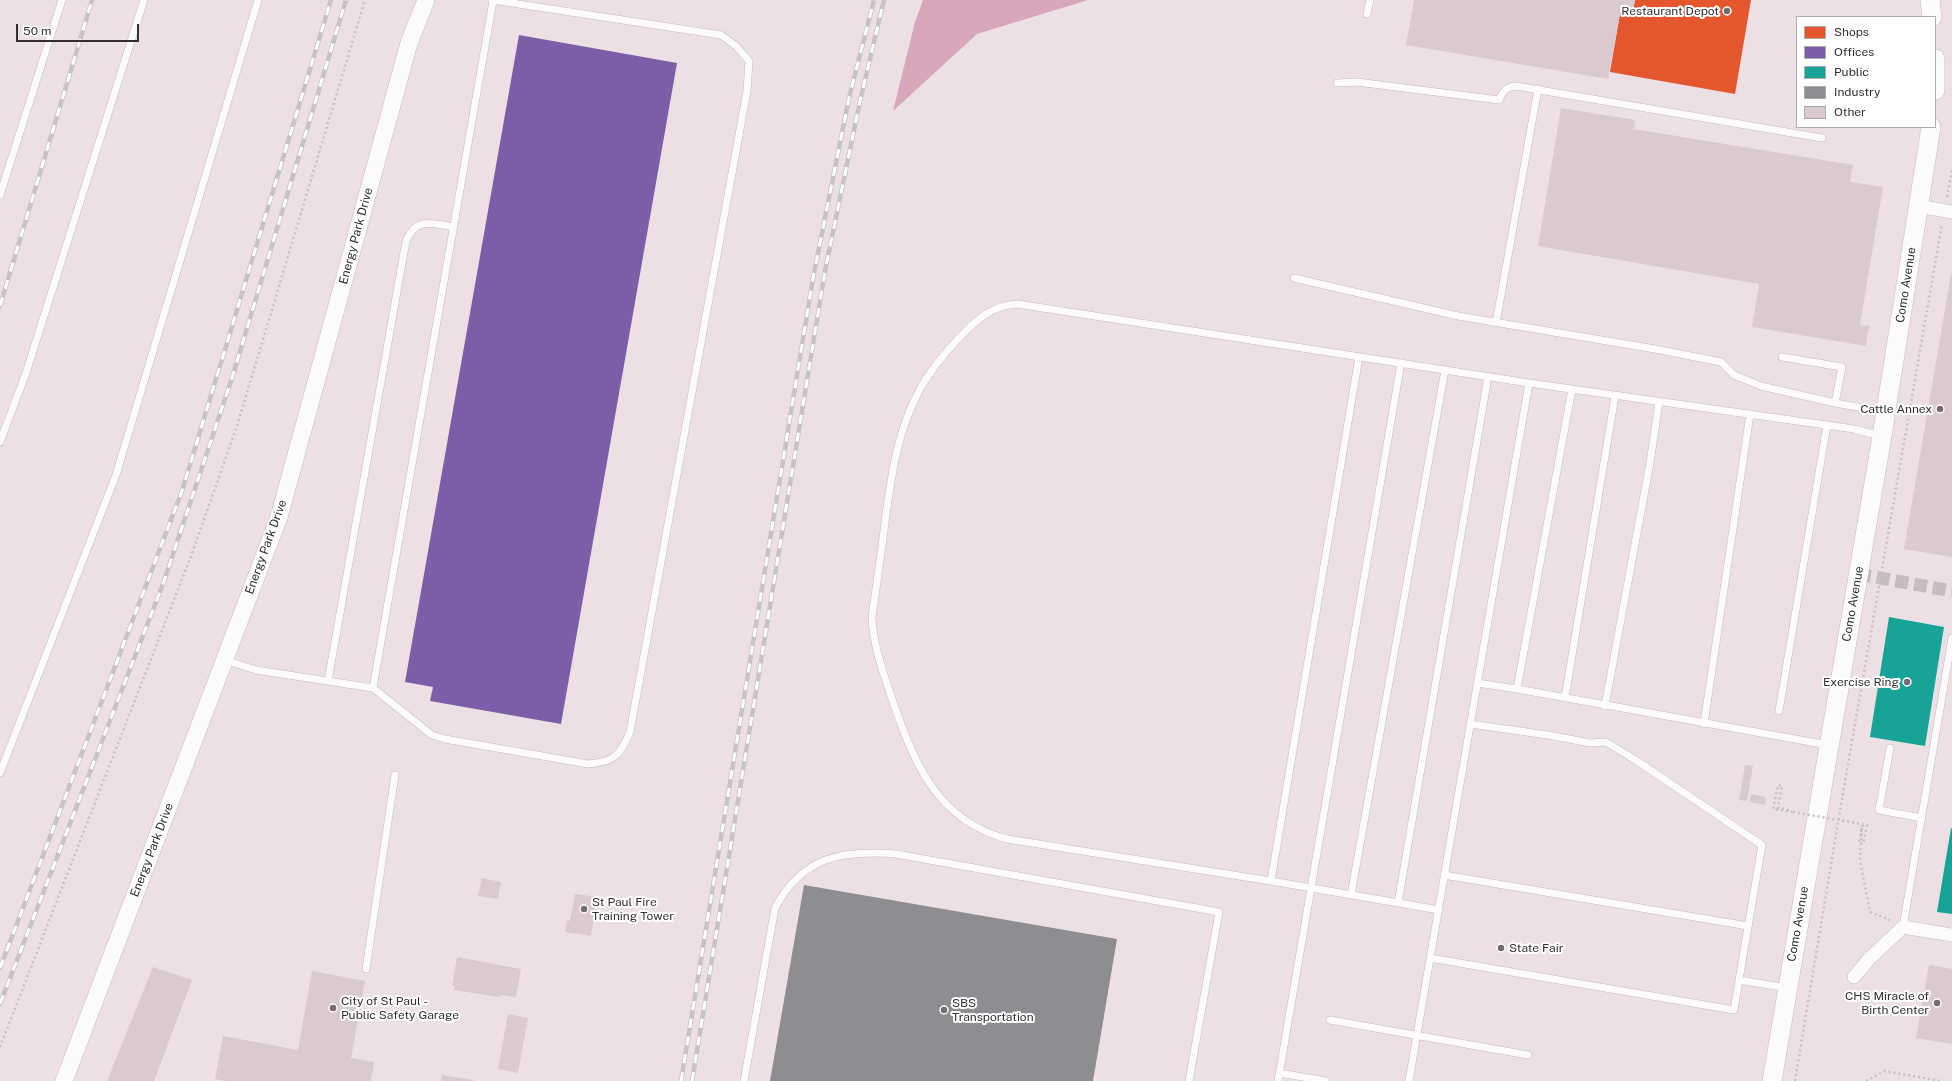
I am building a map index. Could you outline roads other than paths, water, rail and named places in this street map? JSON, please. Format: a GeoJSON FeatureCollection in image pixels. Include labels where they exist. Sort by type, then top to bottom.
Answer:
{"type":"FeatureCollection","features":[{"type":"Feature","properties":{"kind":"main road"},"geometry":{"type":"LineString","coordinates":[[1930,0],[1932,16]]}},
{"type":"Feature","properties":{"kind":"main road","name":"Como Avenue"},"geometry":{"type":"LineString","coordinates":[[1772,1081],[1828,745],[1882,436],[1931,128]]}},
{"type":"Feature","properties":{"kind":"street","name":"Energy Park Drive"},"geometry":{"type":"LineString","coordinates":[[64,1081],[279,517],[409,43],[426,0]]}},
{"type":"Feature","properties":{"kind":"street"},"geometry":{"type":"LineString","coordinates":[[1919,206],[1948,211]]}},
{"type":"Feature","properties":{"kind":"street"},"geometry":{"type":"LineString","coordinates":[[1854,977],[1869,959],[1903,927],[1952,935]]}},
{"type":"Feature","properties":{"kind":"lane"},"geometry":{"type":"LineString","coordinates":[[0,195],[62,0]]}},
{"type":"Feature","properties":{"kind":"lane"},"geometry":{"type":"LineString","coordinates":[[0,442],[26,374],[144,0]]}},
{"type":"Feature","properties":{"kind":"lane"},"geometry":{"type":"LineString","coordinates":[[0,774],[116,475],[258,0]]}},
{"type":"Feature","properties":{"kind":"lane"},"geometry":{"type":"LineString","coordinates":[[225,660],[256,670],[373,688],[432,735],[445,739],[588,764],[603,763],[622,750],[630,732],[747,91],[749,61],[736,46],[721,35],[492,0],[373,688]]}},
{"type":"Feature","properties":{"kind":"lane"},"geometry":{"type":"LineString","coordinates":[[1367,14],[1370,0]]}},
{"type":"Feature","properties":{"kind":"lane"},"geometry":{"type":"LineString","coordinates":[[1337,83],[1357,82],[1499,100],[1502,92],[1508,87],[1516,86],[1822,138]]}},
{"type":"Feature","properties":{"kind":"lane"},"geometry":{"type":"LineString","coordinates":[[1496,323],[1538,89]]}},
{"type":"Feature","properties":{"kind":"lane"},"geometry":{"type":"LineString","coordinates":[[328,681],[406,241],[410,231],[420,224],[426,223],[452,227]]}},
{"type":"Feature","properties":{"kind":"lane"},"geometry":{"type":"LineString","coordinates":[[1294,278],[1458,316],[1656,349],[1721,362],[1734,375],[1761,386],[1835,403],[1886,412]]}},
{"type":"Feature","properties":{"kind":"lane"},"geometry":{"type":"LineString","coordinates":[[1439,910],[1310,889],[1272,881],[1007,839],[990,835],[973,826],[940,798],[925,779],[913,756],[880,662],[873,636],[872,617],[894,459],[906,418],[918,392],[932,370],[973,324],[989,312],[1007,304],[1017,304],[1615,396],[1854,429],[1882,436]]}},
{"type":"Feature","properties":{"kind":"lane"},"geometry":{"type":"LineString","coordinates":[[1272,881],[1360,357]]}},
{"type":"Feature","properties":{"kind":"lane"},"geometry":{"type":"LineString","coordinates":[[1782,357],[1842,367],[1835,403]]}},
{"type":"Feature","properties":{"kind":"lane"},"geometry":{"type":"LineString","coordinates":[[1278,1081],[1401,363]]}},
{"type":"Feature","properties":{"kind":"lane"},"geometry":{"type":"LineString","coordinates":[[1351,895],[1445,370]]}},
{"type":"Feature","properties":{"kind":"lane"},"geometry":{"type":"LineString","coordinates":[[1398,903],[1488,377]]}},
{"type":"Feature","properties":{"kind":"lane"},"geometry":{"type":"LineString","coordinates":[[1409,1081],[1529,383]]}},
{"type":"Feature","properties":{"kind":"lane"},"geometry":{"type":"LineString","coordinates":[[1517,689],[1572,389]]}},
{"type":"Feature","properties":{"kind":"lane"},"geometry":{"type":"LineString","coordinates":[[1565,698],[1615,396]]}},
{"type":"Feature","properties":{"kind":"lane"},"geometry":{"type":"LineString","coordinates":[[1605,706],[1650,463],[1659,402]]}},
{"type":"Feature","properties":{"kind":"lane"},"geometry":{"type":"LineString","coordinates":[[1704,724],[1750,414]]}},
{"type":"Feature","properties":{"kind":"lane"},"geometry":{"type":"LineString","coordinates":[[1779,711],[1827,425]]}},
{"type":"Feature","properties":{"kind":"lane"},"geometry":{"type":"LineString","coordinates":[[1903,927],[1952,638]]}},
{"type":"Feature","properties":{"kind":"lane"},"geometry":{"type":"LineString","coordinates":[[1477,683],[1828,745]]}},
{"type":"Feature","properties":{"kind":"lane"},"geometry":{"type":"LineString","coordinates":[[1430,958],[1734,1010],[1762,845],[1637,761],[1606,742],[1590,744],[1548,735],[1470,724]]}},
{"type":"Feature","properties":{"kind":"lane"},"geometry":{"type":"LineString","coordinates":[[1890,748],[1879,810],[1922,818]]}},
{"type":"Feature","properties":{"kind":"lane"},"geometry":{"type":"LineString","coordinates":[[366,969],[395,775]]}},
{"type":"Feature","properties":{"kind":"lane"},"geometry":{"type":"LineString","coordinates":[[744,1081],[775,908],[781,896],[799,876],[815,863],[845,854],[870,852],[896,854],[1218,912],[1189,1081]]}},
{"type":"Feature","properties":{"kind":"lane"},"geometry":{"type":"LineString","coordinates":[[1444,875],[1748,926]]}},
{"type":"Feature","properties":{"kind":"lane"},"geometry":{"type":"LineString","coordinates":[[1739,980],[1787,988]]}},
{"type":"Feature","properties":{"kind":"lane"},"geometry":{"type":"LineString","coordinates":[[1330,1020],[1528,1055]]}},
{"type":"Feature","properties":{"kind":"lane"},"geometry":{"type":"LineString","coordinates":[[1279,1073],[1326,1081]]}},
{"type":"Feature","properties":{"kind":"tunnel"},"geometry":{"type":"LineString","coordinates":[[1858,574],[1952,591]]}},
{"type":"Feature","properties":{"kind":"railway"},"geometry":{"type":"LineString","coordinates":[[0,306],[92,0]]}},
{"type":"Feature","properties":{"kind":"railway"},"geometry":{"type":"LineString","coordinates":[[0,968],[182,491],[331,0]]}},
{"type":"Feature","properties":{"kind":"railway"},"geometry":{"type":"LineString","coordinates":[[0,1004],[163,584],[232,378],[346,0]]}},
{"type":"Feature","properties":{"kind":"railway"},"geometry":{"type":"LineString","coordinates":[[681,1081],[813,278],[849,98],[874,0]]}},
{"type":"Feature","properties":{"kind":"railway"},"geometry":{"type":"LineString","coordinates":[[692,1081],[825,271],[860,101],[884,0]]}},
{"type":"Feature","properties":{"kind":"place","name":"Restaurant Depot"},"geometry":{"type":"Point","coordinates":[1727,11]}},
{"type":"Feature","properties":{"kind":"place","name":"Cattle Annex"},"geometry":{"type":"Point","coordinates":[1940,409]}},
{"type":"Feature","properties":{"kind":"place","name":"Exercise Ring"},"geometry":{"type":"Point","coordinates":[1907,682]}},
{"type":"Feature","properties":{"kind":"place","name":"St Paul Fire Training Tower"},"geometry":{"type":"Point","coordinates":[584,909]}},
{"type":"Feature","properties":{"kind":"place","name":"State Fair"},"geometry":{"type":"Point","coordinates":[1501,948]}},
{"type":"Feature","properties":{"kind":"place","name":"CHS Miracle of Birth Center"},"geometry":{"type":"Point","coordinates":[1937,1003]}},
{"type":"Feature","properties":{"kind":"place","name":"City of St Paul - Public Safety Garage"},"geometry":{"type":"Point","coordinates":[333,1008]}},
{"type":"Feature","properties":{"kind":"place","name":"SBS Transportation"},"geometry":{"type":"Point","coordinates":[944,1010]}}]}
